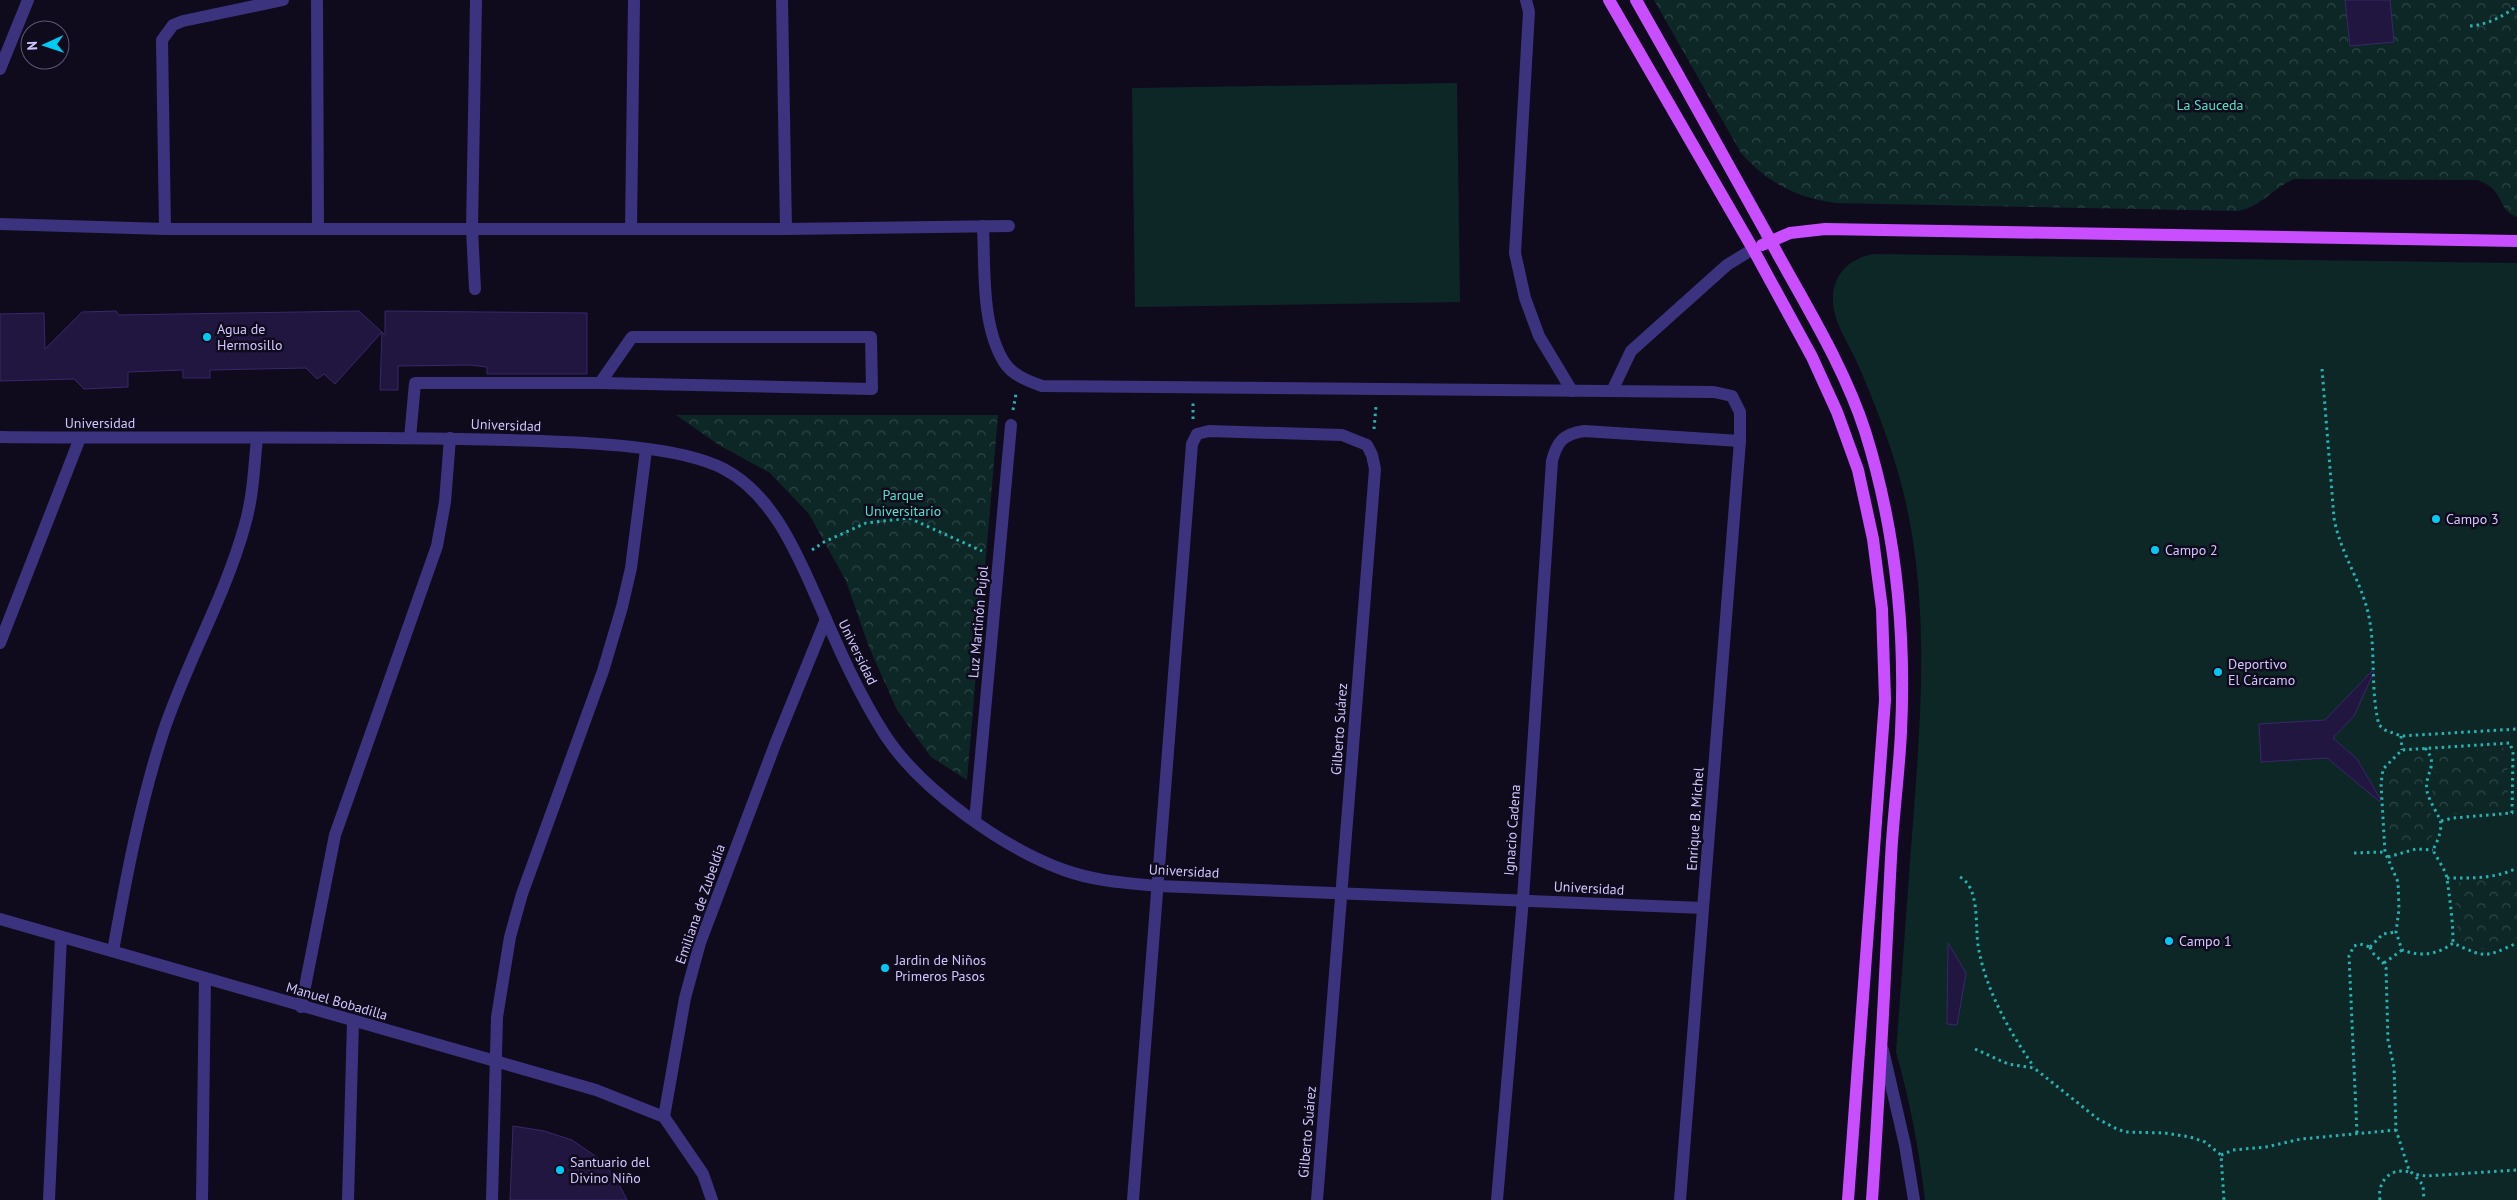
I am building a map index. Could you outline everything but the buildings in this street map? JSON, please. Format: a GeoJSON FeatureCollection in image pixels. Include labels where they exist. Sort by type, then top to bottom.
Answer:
{"type":"FeatureCollection","features":[{"type":"Feature","properties":{"kind":"main road"},"geometry":{"type":"LineString","coordinates":[[1609,0],[1753,249],[1812,358],[1837,412],[1852,454],[1873,539],[1882,610],[1885,700],[1848,1200]]}},
{"type":"Feature","properties":{"kind":"main road"},"geometry":{"type":"LineString","coordinates":[[1636,0],[1816,325],[1864,428],[1878,478],[1894,550],[1901,626],[1902,685],[1891,856],[1883,1050],[1872,1200]]}},
{"type":"Feature","properties":{"kind":"main road"},"geometry":{"type":"LineString","coordinates":[[1753,249],[1790,233],[1825,229],[2517,241]]}},
{"type":"Feature","properties":{"kind":"street"},"geometry":{"type":"LineString","coordinates":[[0,69],[28,0]]}},
{"type":"Feature","properties":{"kind":"street"},"geometry":{"type":"LineString","coordinates":[[165,229],[162,40],[173,25],[183,21],[283,0]]}},
{"type":"Feature","properties":{"kind":"street"},"geometry":{"type":"LineString","coordinates":[[317,0],[318,228]]}},
{"type":"Feature","properties":{"kind":"street"},"geometry":{"type":"LineString","coordinates":[[475,289],[472,229],[476,0]]}},
{"type":"Feature","properties":{"kind":"street"},"geometry":{"type":"LineString","coordinates":[[631,228],[634,0]]}},
{"type":"Feature","properties":{"kind":"street"},"geometry":{"type":"LineString","coordinates":[[782,0],[786,229]]}},
{"type":"Feature","properties":{"kind":"street"},"geometry":{"type":"LineString","coordinates":[[1526,0],[1529,12],[1515,253],[1525,298],[1539,336],[1572,391]]}},
{"type":"Feature","properties":{"kind":"street"},"geometry":{"type":"LineString","coordinates":[[0,224],[165,229],[786,229],[1009,226]]}},
{"type":"Feature","properties":{"kind":"street"},"geometry":{"type":"LineString","coordinates":[[983,226],[986,300],[994,338],[1004,363],[1019,377],[1042,386],[1612,391],[1632,351],[1727,265],[1753,249]]}},
{"type":"Feature","properties":{"kind":"street"},"geometry":{"type":"LineString","coordinates":[[410,438],[415,384],[600,383],[872,389],[871,336],[632,337],[600,383]]}},
{"type":"Feature","properties":{"kind":"street","name":"Enrique B. Michel"},"geometry":{"type":"LineString","coordinates":[[1612,391],[1714,392],[1732,396],[1740,412],[1740,441],[1680,1200]]}},
{"type":"Feature","properties":{"kind":"street","name":"Luz Martinón Pujol"},"geometry":{"type":"LineString","coordinates":[[975,821],[1011,425]]}},
{"type":"Feature","properties":{"kind":"street"},"geometry":{"type":"LineString","coordinates":[[1133,1200],[1192,444],[1197,434],[1203,431],[1342,435],[1367,445],[1372,455]]}},
{"type":"Feature","properties":{"kind":"street","name":"Ignacio Cadena"},"geometry":{"type":"LineString","coordinates":[[1497,1200],[1523,900],[1552,461],[1555,446],[1562,438],[1572,433],[1584,431],[1740,441]]}},
{"type":"Feature","properties":{"kind":"street","name":"Universidad"},"geometry":{"type":"LineString","coordinates":[[0,438],[450,438],[550,442],[646,450],[690,457],[723,468],[746,484],[772,514],[799,559],[852,678],[887,738],[922,779],[975,821],[1020,849],[1064,870],[1108,881],[1158,886],[1704,908]]}},
{"type":"Feature","properties":{"kind":"street"},"geometry":{"type":"LineString","coordinates":[[0,643],[80,438]]}},
{"type":"Feature","properties":{"kind":"street"},"geometry":{"type":"LineString","coordinates":[[113,951],[137,826],[164,732],[234,560],[245,526],[252,492],[258,438]]}},
{"type":"Feature","properties":{"kind":"street"},"geometry":{"type":"LineString","coordinates":[[301,1006],[335,834],[437,546],[444,502],[450,438]]}},
{"type":"Feature","properties":{"kind":"street"},"geometry":{"type":"LineString","coordinates":[[492,1200],[497,1018],[510,937],[522,894],[602,670],[622,607],[631,568],[646,450]]}},
{"type":"Feature","properties":{"kind":"street","name":"Gilberto Suárez"},"geometry":{"type":"LineString","coordinates":[[1316,1200],[1375,469],[1372,455]]}},
{"type":"Feature","properties":{"kind":"street","name":"Emiliana de Zubeldia"},"geometry":{"type":"LineString","coordinates":[[664,1117],[676,1041],[700,943],[768,761],[826,619]]}},
{"type":"Feature","properties":{"kind":"street","name":"Manuel Bobadilla"},"geometry":{"type":"LineString","coordinates":[[0,919],[353,1022],[596,1090],[664,1117]]}},
{"type":"Feature","properties":{"kind":"street"},"geometry":{"type":"LineString","coordinates":[[49,1200],[61,936]]}},
{"type":"Feature","properties":{"kind":"street"},"geometry":{"type":"LineString","coordinates":[[202,1200],[205,978]]}},
{"type":"Feature","properties":{"kind":"street"},"geometry":{"type":"LineString","coordinates":[[348,1200],[353,1022]]}},
{"type":"Feature","properties":{"kind":"street"},"geometry":{"type":"LineString","coordinates":[[1883,1050],[1904,1136],[1914,1200]]}},
{"type":"Feature","properties":{"kind":"street"},"geometry":{"type":"LineString","coordinates":[[664,1117],[704,1174],[712,1200]]}},
{"type":"Feature","properties":{"kind":"path"},"geometry":{"type":"LineString","coordinates":[[2470,26],[2480,26],[2504,15],[2517,6]]}},
{"type":"Feature","properties":{"kind":"path"},"geometry":{"type":"LineString","coordinates":[[2322,369],[2336,528],[2362,592],[2369,617],[2379,725],[2385,730],[2401,736],[2517,729]]}},
{"type":"Feature","properties":{"kind":"path"},"geometry":{"type":"LineString","coordinates":[[1011,425],[1019,377]]}},
{"type":"Feature","properties":{"kind":"path"},"geometry":{"type":"LineString","coordinates":[[1372,455],[1377,389]]}},
{"type":"Feature","properties":{"kind":"path"},"geometry":{"type":"LineString","coordinates":[[799,559],[824,542],[866,523],[909,518],[998,560]]}},
{"type":"Feature","properties":{"kind":"path"},"geometry":{"type":"LineString","coordinates":[[2401,736],[2402,750]]}},
{"type":"Feature","properties":{"kind":"path"},"geometry":{"type":"LineString","coordinates":[[2441,821],[2453,818],[2512,813],[2513,753],[2510,743],[2402,750],[2388,763],[2382,776],[2385,852],[2398,882],[2399,909],[2396,932],[2402,950],[2412,954],[2434,954],[2453,942]]}},
{"type":"Feature","properties":{"kind":"path"},"geometry":{"type":"LineString","coordinates":[[2425,748],[2433,760],[2432,767],[2427,776],[2428,792],[2435,812],[2441,821],[2440,832],[2434,850],[2447,878],[2446,886],[2452,907],[2453,942]]}},
{"type":"Feature","properties":{"kind":"path"},"geometry":{"type":"LineString","coordinates":[[2512,772],[2517,771]]}},
{"type":"Feature","properties":{"kind":"path"},"geometry":{"type":"LineString","coordinates":[[2388,857],[2416,849],[2434,850]]}},
{"type":"Feature","properties":{"kind":"path"},"geometry":{"type":"LineString","coordinates":[[2354,853],[2385,852]]}},
{"type":"Feature","properties":{"kind":"path"},"geometry":{"type":"LineString","coordinates":[[2447,878],[2505,874],[2517,868]]}},
{"type":"Feature","properties":{"kind":"path"},"geometry":{"type":"LineString","coordinates":[[1960,876],[1966,880],[1972,890],[1979,947],[1992,991],[2011,1030],[2034,1068],[2098,1119],[2115,1128],[2125,1132],[2165,1133],[2190,1137],[2204,1142],[2221,1155],[2224,1200]]}},
{"type":"Feature","properties":{"kind":"path"},"geometry":{"type":"LineString","coordinates":[[2370,946],[2383,934],[2396,932]]}},
{"type":"Feature","properties":{"kind":"path"},"geometry":{"type":"LineString","coordinates":[[2453,942],[2485,955],[2491,955],[2517,943]]}},
{"type":"Feature","properties":{"kind":"path"},"geometry":{"type":"LineString","coordinates":[[2357,1133],[2349,956],[2354,946],[2360,944],[2370,946]]}},
{"type":"Feature","properties":{"kind":"path"},"geometry":{"type":"LineString","coordinates":[[2370,946],[2376,958],[2384,963]]}},
{"type":"Feature","properties":{"kind":"path"},"geometry":{"type":"LineString","coordinates":[[2384,963],[2402,950]]}},
{"type":"Feature","properties":{"kind":"path"},"geometry":{"type":"LineString","coordinates":[[2384,963],[2388,1040],[2394,1067],[2396,1130],[2406,1165],[2423,1186],[2424,1200]]}},
{"type":"Feature","properties":{"kind":"path"},"geometry":{"type":"LineString","coordinates":[[1975,1049],[2008,1064],[2034,1068]]}},
{"type":"Feature","properties":{"kind":"path"},"geometry":{"type":"LineString","coordinates":[[2221,1155],[2233,1150],[2266,1147],[2300,1139],[2396,1130]]}},
{"type":"Feature","properties":{"kind":"path"},"geometry":{"type":"LineString","coordinates":[[2380,1200],[2381,1185],[2391,1174],[2406,1171],[2426,1176],[2517,1170]]}},
{"type":"Feature","properties":{"kind":"green space","name":"La Sauceda"},"geometry":{"type":"Polygon","coordinates":[[[1654,0],[2517,0],[2517,217],[2506,210],[2493,189],[2477,180],[2294,179],[2254,205],[2238,211],[1836,203],[1822,201],[1795,193],[1783,187],[1761,172],[1741,153],[1654,0]]]}},
{"type":"Feature","properties":{"kind":"green space"},"geometry":{"type":"Polygon","coordinates":[[[1457,83],[1460,302],[1135,307],[1132,88],[1457,83]]]}},
{"type":"Feature","properties":{"kind":"green space","name":"Deportivo El Cárcamo"},"geometry":{"type":"Polygon","coordinates":[[[1873,254],[2517,263],[2517,1200],[1925,1200],[1914,1125],[1896,1052],[1919,744],[1921,625],[1918,586],[1914,547],[1898,472],[1874,403],[1857,361],[1839,326],[1833,299],[1836,282],[1844,269],[1864,256],[1873,254]]]}},
{"type":"Feature","properties":{"kind":"green space","name":"Parque Universitario"},"geometry":{"type":"Polygon","coordinates":[[[676,415],[998,415],[967,780],[931,757],[897,710],[869,647],[846,581],[809,514],[770,473],[719,445],[676,415]]]}},
{"type":"Feature","properties":{"kind":"green space"},"geometry":{"type":"Polygon","coordinates":[[[2505,748],[2508,759],[2507,783],[2510,808],[2508,810],[2452,814],[2440,812],[2432,794],[2433,778],[2438,765],[2434,752],[2505,748]]]}},
{"type":"Feature","properties":{"kind":"green space"},"geometry":{"type":"Polygon","coordinates":[[[2415,753],[2427,757],[2427,766],[2422,786],[2434,825],[2434,832],[2427,842],[2394,847],[2390,841],[2386,822],[2388,772],[2401,758],[2415,753]]]}},
{"type":"Feature","properties":{"kind":"green space"},"geometry":{"type":"Polygon","coordinates":[[[2517,873],[2517,938],[2487,950],[2476,947],[2464,940],[2459,935],[2457,911],[2452,891],[2454,884],[2502,879],[2517,873]]]}},
{"type":"Feature","properties":{"kind":"place","name":"Agua de Hermosillo"},"geometry":{"type":"Point","coordinates":[207,337]}},
{"type":"Feature","properties":{"kind":"place","name":"Campo 3"},"geometry":{"type":"Point","coordinates":[2436,519]}},
{"type":"Feature","properties":{"kind":"place","name":"Campo 2"},"geometry":{"type":"Point","coordinates":[2155,550]}},
{"type":"Feature","properties":{"kind":"place","name":"Deportivo El Cárcamo"},"geometry":{"type":"Point","coordinates":[2218,672]}},
{"type":"Feature","properties":{"kind":"place","name":"Campo 1"},"geometry":{"type":"Point","coordinates":[2169,941]}},
{"type":"Feature","properties":{"kind":"place","name":"Jardin de Niños Primeros Pasos"},"geometry":{"type":"Point","coordinates":[885,968]}},
{"type":"Feature","properties":{"kind":"place","name":"Santuario del Divino Niño"},"geometry":{"type":"Point","coordinates":[560,1170]}}]}
